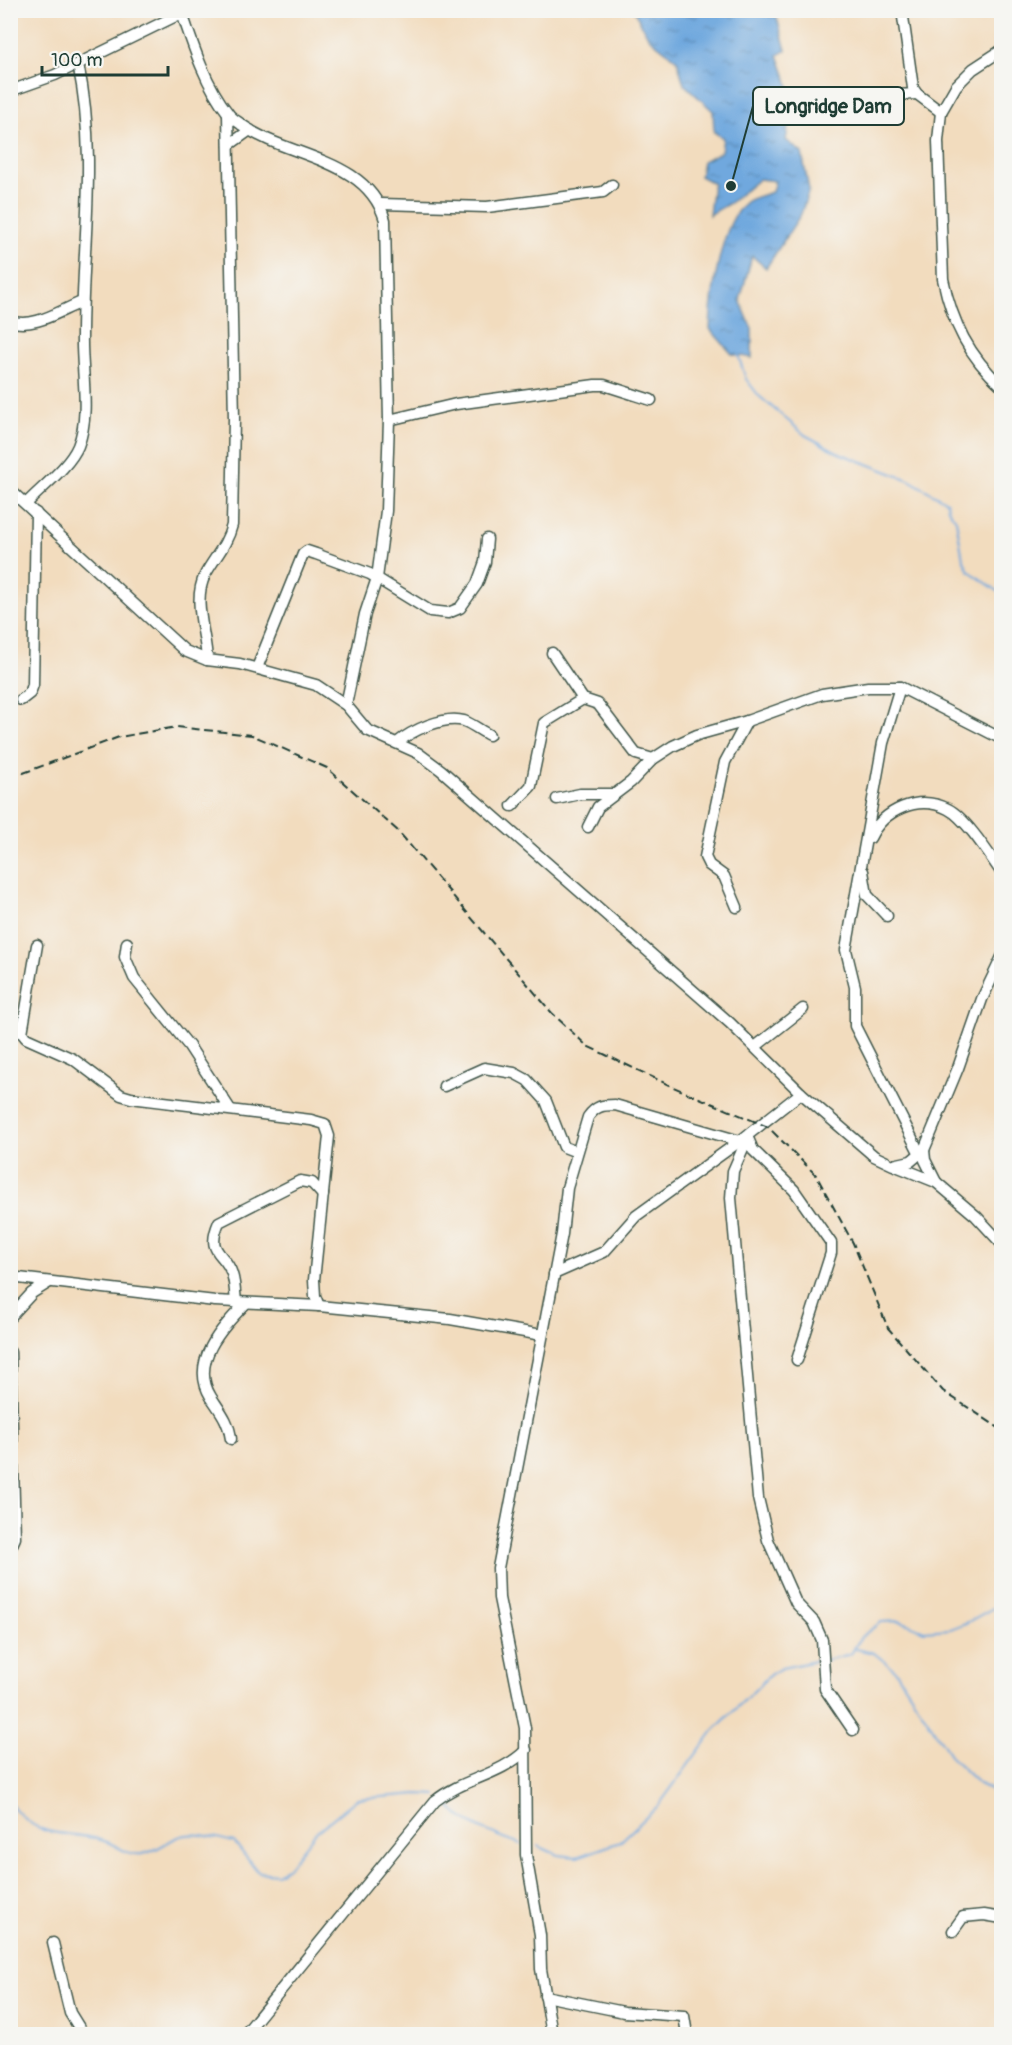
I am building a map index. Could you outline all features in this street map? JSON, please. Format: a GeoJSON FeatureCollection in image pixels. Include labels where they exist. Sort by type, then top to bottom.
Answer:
{"type":"FeatureCollection","features":[{"type":"Feature","properties":{"kind":"street"},"geometry":{"type":"LineString","coordinates":[[902,10],[913,87],[917,94],[941,112]]}},
{"type":"Feature","properties":{"kind":"street"},"geometry":{"type":"LineString","coordinates":[[10,91],[78,63],[183,12],[204,69],[228,114],[265,140],[337,167],[372,192],[381,204],[385,220],[389,420],[386,511],[376,579],[365,614],[345,705]]}},
{"type":"Feature","properties":{"kind":"street"},"geometry":{"type":"LineString","coordinates":[[1002,50],[973,69],[956,86],[941,112],[938,166],[943,279],[948,302],[957,327],[973,355],[1002,386]]}},
{"type":"Feature","properties":{"kind":"street"},"geometry":{"type":"LineString","coordinates":[[26,504],[70,458],[81,435],[82,302],[89,161],[87,105],[78,63]]}},
{"type":"Feature","properties":{"kind":"street"},"geometry":{"type":"LineString","coordinates":[[810,99],[917,94]]}},
{"type":"Feature","properties":{"kind":"street"},"geometry":{"type":"LineString","coordinates":[[207,660],[200,606],[201,591],[204,577],[229,537],[232,525],[234,419],[228,114]]}},
{"type":"Feature","properties":{"kind":"street"},"geometry":{"type":"LineString","coordinates":[[229,145],[250,130]]}},
{"type":"Feature","properties":{"kind":"street"},"geometry":{"type":"LineString","coordinates":[[381,204],[506,206],[603,192],[612,184]]}},
{"type":"Feature","properties":{"kind":"street"},"geometry":{"type":"LineString","coordinates":[[10,321],[26,325],[34,323],[82,302]]}},
{"type":"Feature","properties":{"kind":"street"},"geometry":{"type":"LineString","coordinates":[[389,420],[456,404],[595,385],[651,400]]}},
{"type":"Feature","properties":{"kind":"street"},"geometry":{"type":"LineString","coordinates":[[10,490],[184,651],[207,660],[257,668],[316,685],[345,705],[367,730],[418,753],[441,770],[755,1047],[801,1093],[874,1156],[936,1182],[976,1216],[1002,1244]]}},
{"type":"Feature","properties":{"kind":"street"},"geometry":{"type":"LineString","coordinates":[[21,700],[30,693],[33,685],[36,513]]}},
{"type":"Feature","properties":{"kind":"street"},"geometry":{"type":"LineString","coordinates":[[257,668],[303,554],[308,551],[376,579],[430,611],[455,611],[471,592],[482,573],[487,539]]}},
{"type":"Feature","properties":{"kind":"street"},"geometry":{"type":"LineString","coordinates":[[552,653],[583,699],[598,704],[636,754],[653,759]]}},
{"type":"Feature","properties":{"kind":"street"},"geometry":{"type":"LineString","coordinates":[[588,827],[598,807],[631,783],[653,759],[697,735],[747,721],[822,694],[868,687],[900,687],[1002,739]]}},
{"type":"Feature","properties":{"kind":"street"},"geometry":{"type":"LineString","coordinates":[[900,687],[883,743],[846,950],[855,987],[855,1026],[936,1182]]}},
{"type":"Feature","properties":{"kind":"street"},"geometry":{"type":"LineString","coordinates":[[512,806],[531,786],[544,723],[583,699]]}},
{"type":"Feature","properties":{"kind":"street"},"geometry":{"type":"LineString","coordinates":[[397,743],[416,729],[448,721],[464,721],[489,735]]}},
{"type":"Feature","properties":{"kind":"street"},"geometry":{"type":"LineString","coordinates":[[737,907],[724,876],[709,865],[705,857],[725,762],[747,721]]}},
{"type":"Feature","properties":{"kind":"street"},"geometry":{"type":"LineString","coordinates":[[557,799],[580,794],[615,794]]}},
{"type":"Feature","properties":{"kind":"street"},"geometry":{"type":"LineString","coordinates":[[887,916],[867,895],[864,856],[876,826],[896,810],[911,805],[932,804],[949,810],[961,821],[1002,873]]}},
{"type":"Feature","properties":{"kind":"street"},"geometry":{"type":"LineString","coordinates":[[127,943],[125,957],[134,978],[189,1046],[230,1109]]}},
{"type":"Feature","properties":{"kind":"street"},"geometry":{"type":"LineString","coordinates":[[37,945],[22,1033],[26,1038],[84,1065],[121,1095],[131,1098],[311,1120],[325,1125],[329,1136],[314,1280],[315,1296],[320,1306]]}},
{"type":"Feature","properties":{"kind":"street"},"geometry":{"type":"LineString","coordinates":[[893,1165],[911,1161],[922,1152],[958,1068],[982,999],[1002,957]]}},
{"type":"Feature","properties":{"kind":"street"},"geometry":{"type":"LineString","coordinates":[[755,1047],[803,1009]]}},
{"type":"Feature","properties":{"kind":"street"},"geometry":{"type":"LineString","coordinates":[[444,1086],[484,1068],[498,1068],[514,1073],[538,1090],[552,1111],[564,1147],[578,1152]]}},
{"type":"Feature","properties":{"kind":"street"},"geometry":{"type":"LineString","coordinates":[[554,1274],[603,1252],[636,1216],[745,1138],[801,1093]]}},
{"type":"Feature","properties":{"kind":"street"},"geometry":{"type":"LineString","coordinates":[[552,2034],[545,1996],[540,1935],[526,1855],[526,1750],[516,1677],[499,1598],[498,1568],[554,1274],[567,1188],[588,1117],[595,1108],[602,1105],[615,1105],[745,1138],[753,1150],[794,1190],[831,1243],[831,1253],[797,1360]]}},
{"type":"Feature","properties":{"kind":"street"},"geometry":{"type":"LineString","coordinates":[[745,1138],[733,1171],[731,1198],[758,1497],[768,1540],[796,1603],[814,1622],[822,1640],[825,1689],[853,1730]]}},
{"type":"Feature","properties":{"kind":"street"},"geometry":{"type":"LineString","coordinates":[[241,1303],[231,1271],[217,1254],[215,1247],[219,1222],[300,1181],[312,1183],[323,1195]]}},
{"type":"Feature","properties":{"kind":"street"},"geometry":{"type":"LineString","coordinates":[[10,1277],[241,1303],[320,1306],[472,1322],[542,1335]]}},
{"type":"Feature","properties":{"kind":"street"},"geometry":{"type":"LineString","coordinates":[[10,1317],[32,1293],[48,1283]]}},
{"type":"Feature","properties":{"kind":"street"},"geometry":{"type":"LineString","coordinates":[[231,1439],[229,1425],[206,1386],[203,1368],[208,1352],[241,1303]]}},
{"type":"Feature","properties":{"kind":"street"},"geometry":{"type":"LineString","coordinates":[[10,1352],[15,1538],[10,1549]]}},
{"type":"Feature","properties":{"kind":"street"},"geometry":{"type":"LineString","coordinates":[[245,2034],[435,1801],[461,1784],[503,1769],[526,1750]]}},
{"type":"Feature","properties":{"kind":"street"},"geometry":{"type":"LineString","coordinates":[[953,1931],[963,1917],[984,1915],[1002,1918]]}},
{"type":"Feature","properties":{"kind":"street"},"geometry":{"type":"LineString","coordinates":[[53,1943],[70,2013],[83,2034]]}},
{"type":"Feature","properties":{"kind":"street"},"geometry":{"type":"LineString","coordinates":[[545,1996],[624,2012],[684,2016],[687,2034]]}},
{"type":"Feature","properties":{"kind":"water"},"geometry":{"type":"Polygon","coordinates":[[[634,11],[775,11],[786,50],[778,55],[793,97],[786,140],[802,153],[809,190],[801,214],[766,268],[752,256],[740,300],[752,329],[752,358],[732,354],[710,329],[712,299],[723,243],[737,212],[746,202],[772,192],[775,181],[759,179],[730,203],[709,215],[713,183],[700,176],[703,161],[721,152],[723,138],[714,132],[713,111],[684,84],[677,60],[649,38],[634,11]]]}},
{"type":"Feature","properties":{"kind":"waterway"},"geometry":{"type":"LineString","coordinates":[[738,355],[746,379],[759,396],[805,435],[839,453],[909,480],[947,502],[948,509],[956,520],[963,559],[969,571],[1002,594]]}},
{"type":"Feature","properties":{"kind":"waterway"},"geometry":{"type":"LineString","coordinates":[[826,1660],[851,1654],[861,1637],[881,1622],[900,1621],[924,1631],[950,1629],[1002,1603]]}},
{"type":"Feature","properties":{"kind":"waterway"},"geometry":{"type":"LineString","coordinates":[[856,1649],[874,1653],[895,1670],[952,1758],[979,1784],[1002,1795]]}},
{"type":"Feature","properties":{"kind":"waterway"},"geometry":{"type":"LineString","coordinates":[[538,1846],[558,1855],[577,1857],[620,1842],[659,1805],[713,1731],[771,1674],[782,1668],[820,1660]]}},
{"type":"Feature","properties":{"kind":"waterway"},"geometry":{"type":"LineString","coordinates":[[10,1803],[22,1816],[43,1830],[89,1837],[136,1854],[147,1853],[176,1838],[190,1835],[205,1835],[234,1842],[258,1872],[277,1874],[288,1867],[316,1832],[357,1799],[418,1794],[437,1795]]}},
{"type":"Feature","properties":{"kind":"waterway"},"geometry":{"type":"LineString","coordinates":[[444,1800],[469,1822],[521,1844]]}},
{"type":"Feature","properties":{"kind":"railway"},"geometry":{"type":"LineString","coordinates":[[10,778],[119,737],[177,727],[252,735],[327,768],[398,831],[552,1013],[587,1046],[671,1086],[768,1127],[816,1175],[853,1243],[888,1328],[943,1391],[1002,1430]]}},
{"type":"Feature","properties":{"kind":"place","name":"Longridge Dam"},"geometry":{"type":"Point","coordinates":[731,186]}}]}
